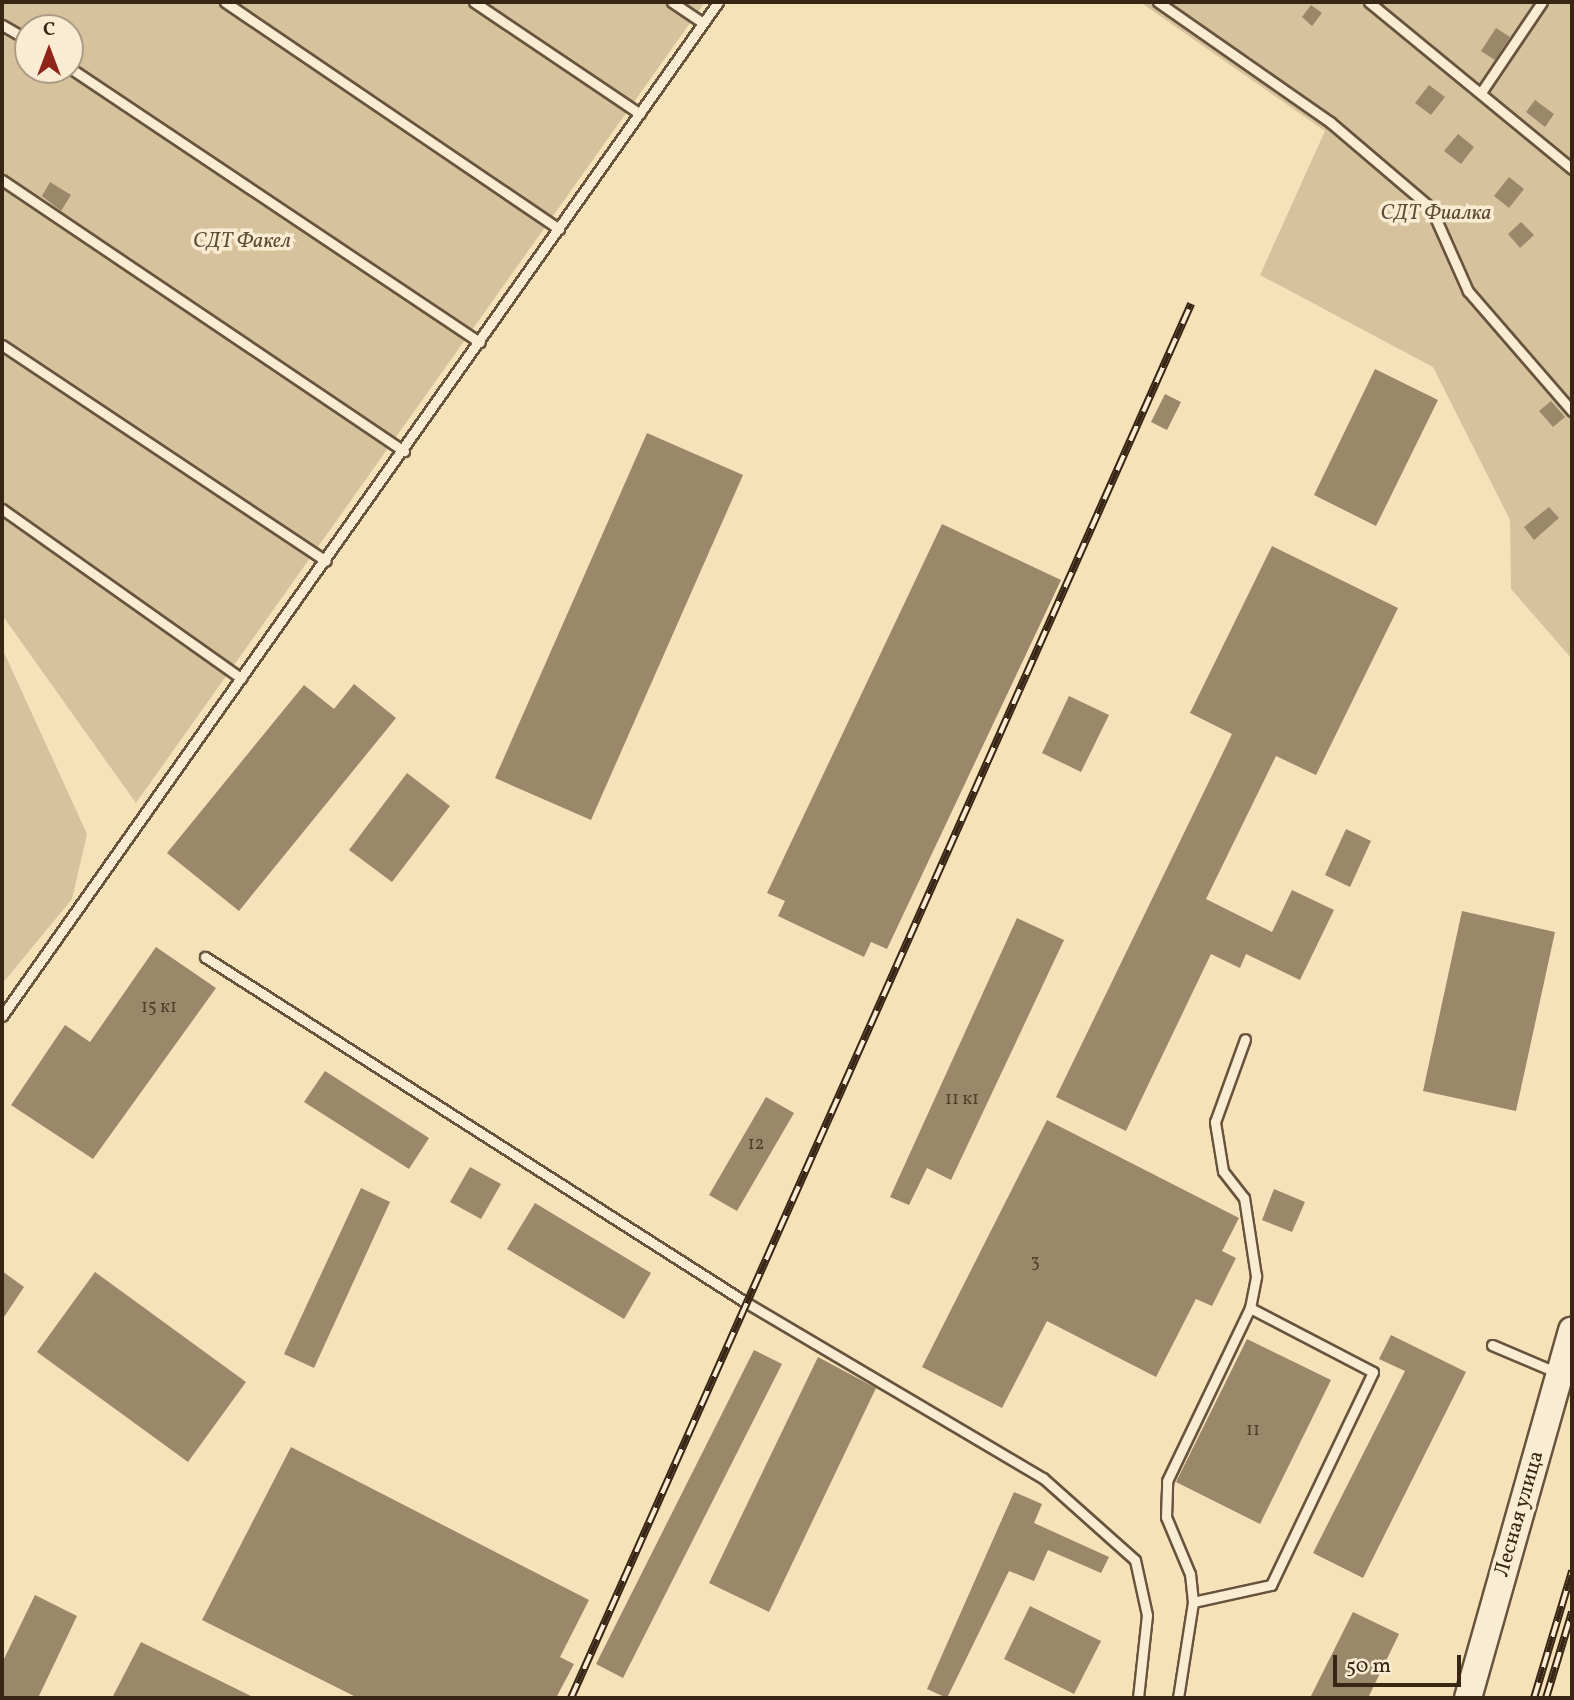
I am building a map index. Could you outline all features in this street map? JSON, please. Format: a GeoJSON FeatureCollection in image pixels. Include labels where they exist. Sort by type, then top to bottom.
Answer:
{"type":"FeatureCollection","features":[{"type":"Feature","properties":{"kind":"street","name":"Лесная улица"},"geometry":{"type":"LineString","coordinates":[[1468,1698],[1572,1329]]}},
{"type":"Feature","properties":{"kind":"lane"},"geometry":{"type":"LineString","coordinates":[[225,2],[559,229]]}},
{"type":"Feature","properties":{"kind":"lane"},"geometry":{"type":"LineString","coordinates":[[474,2],[640,114]]}},
{"type":"Feature","properties":{"kind":"lane"},"geometry":{"type":"LineString","coordinates":[[672,2],[703,23]]}},
{"type":"Feature","properties":{"kind":"lane"},"geometry":{"type":"LineString","coordinates":[[2,1016],[240,678],[327,561],[718,2]]}},
{"type":"Feature","properties":{"kind":"lane"},"geometry":{"type":"LineString","coordinates":[[1158,2],[1331,122],[1431,208],[1468,291],[1572,411]]}},
{"type":"Feature","properties":{"kind":"lane"},"geometry":{"type":"LineString","coordinates":[[1369,2],[1482,90],[1572,169]]}},
{"type":"Feature","properties":{"kind":"lane"},"geometry":{"type":"LineString","coordinates":[[1482,90],[1542,2]]}},
{"type":"Feature","properties":{"kind":"lane"},"geometry":{"type":"LineString","coordinates":[[84,77],[480,342]]}},
{"type":"Feature","properties":{"kind":"lane"},"geometry":{"type":"LineString","coordinates":[[2,180],[404,451]]}},
{"type":"Feature","properties":{"kind":"lane"},"geometry":{"type":"LineString","coordinates":[[2,345],[327,561]]}},
{"type":"Feature","properties":{"kind":"lane"},"geometry":{"type":"LineString","coordinates":[[2,509],[240,678]]}},
{"type":"Feature","properties":{"kind":"lane"},"geometry":{"type":"LineString","coordinates":[[205,957],[745,1302],[1043,1478],[1135,1560],[1147,1615],[1138,1698]]}},
{"type":"Feature","properties":{"kind":"lane"},"geometry":{"type":"LineString","coordinates":[[1178,1698],[1193,1602],[1189,1574],[1166,1517],[1167,1481],[1250,1308],[1256,1276],[1244,1198],[1223,1171],[1215,1122],[1245,1039]]}},
{"type":"Feature","properties":{"kind":"lane"},"geometry":{"type":"LineString","coordinates":[[1193,1602],[1271,1585],[1373,1371],[1250,1308]]}},
{"type":"Feature","properties":{"kind":"lane"},"geometry":{"type":"LineString","coordinates":[[1492,1345],[1560,1373]]}},
{"type":"Feature","properties":{"kind":"green space","name":"СДТ Факел"},"geometry":{"type":"Polygon","coordinates":[[[2,2],[705,2],[136,803],[2,615],[2,2]]]}},
{"type":"Feature","properties":{"kind":"green space","name":"СДТ Фиалка"},"geometry":{"type":"Polygon","coordinates":[[[1140,2],[1572,2],[1572,659],[1511,589],[1510,520],[1433,367],[1260,275],[1325,131],[1140,2]]]}},
{"type":"Feature","properties":{"kind":"green space"},"geometry":{"type":"Polygon","coordinates":[[[2,648],[87,834],[72,899],[2,984],[2,648]]]}},
{"type":"Feature","properties":{"kind":"building"},"geometry":{"type":"Polygon","coordinates":[[[1311,5],[1322,13],[1312,26],[1302,17],[1311,5]]]}},
{"type":"Feature","properties":{"kind":"building"},"geometry":{"type":"Polygon","coordinates":[[[1496,28],[1510,37],[1495,60],[1481,51],[1496,28]]]}},
{"type":"Feature","properties":{"kind":"building"},"geometry":{"type":"Polygon","coordinates":[[[1429,85],[1445,97],[1431,115],[1415,103],[1429,85]]]}},
{"type":"Feature","properties":{"kind":"building"},"geometry":{"type":"Polygon","coordinates":[[[1535,100],[1554,114],[1545,127],[1526,112],[1535,100]]]}},
{"type":"Feature","properties":{"kind":"building"},"geometry":{"type":"Polygon","coordinates":[[[1458,134],[1474,147],[1461,164],[1444,151],[1458,134]]]}},
{"type":"Feature","properties":{"kind":"building"},"geometry":{"type":"Polygon","coordinates":[[[1509,177],[1524,189],[1509,208],[1494,196],[1509,177]]]}},
{"type":"Feature","properties":{"kind":"building"},"geometry":{"type":"Polygon","coordinates":[[[50,182],[71,195],[61,211],[42,196],[50,182]]]}},
{"type":"Feature","properties":{"kind":"building"},"geometry":{"type":"Polygon","coordinates":[[[1521,222],[1534,235],[1520,248],[1508,234],[1521,222]]]}},
{"type":"Feature","properties":{"kind":"building"},"geometry":{"type":"Polygon","coordinates":[[[1375,369],[1438,400],[1376,526],[1314,495],[1375,369]]]}},
{"type":"Feature","properties":{"kind":"building"},"geometry":{"type":"Polygon","coordinates":[[[1165,394],[1181,402],[1167,430],[1151,422],[1165,394]]]}},
{"type":"Feature","properties":{"kind":"building"},"geometry":{"type":"Polygon","coordinates":[[[1551,401],[1565,417],[1553,427],[1539,411],[1551,401]]]}},
{"type":"Feature","properties":{"kind":"building"},"geometry":{"type":"Polygon","coordinates":[[[647,433],[743,475],[591,820],[495,778],[647,433]]]}},
{"type":"Feature","properties":{"kind":"building"},"geometry":{"type":"Polygon","coordinates":[[[1549,507],[1559,518],[1534,540],[1524,527],[1549,507]]]}},
{"type":"Feature","properties":{"kind":"building"},"geometry":{"type":"Polygon","coordinates":[[[942,524],[1061,580],[887,949],[871,942],[864,957],[778,916],[785,901],[767,893],[942,524]]]}},
{"type":"Feature","properties":{"kind":"building"},"geometry":{"type":"Polygon","coordinates":[[[1272,546],[1398,608],[1316,775],[1276,756],[1206,899],[1272,932],[1292,890],[1334,910],[1300,980],[1246,954],[1240,968],[1211,954],[1126,1131],[1056,1097],[1232,734],[1190,713],[1272,546]]]}},
{"type":"Feature","properties":{"kind":"building"},"geometry":{"type":"Polygon","coordinates":[[[354,684],[396,718],[239,911],[167,853],[304,685],[334,709],[354,684]]]}},
{"type":"Feature","properties":{"kind":"building"},"geometry":{"type":"Polygon","coordinates":[[[1069,696],[1109,715],[1081,772],[1042,753],[1069,696]]]}},
{"type":"Feature","properties":{"kind":"building"},"geometry":{"type":"Polygon","coordinates":[[[407,773],[450,806],[392,882],[349,850],[407,773]]]}},
{"type":"Feature","properties":{"kind":"building"},"geometry":{"type":"Polygon","coordinates":[[[1346,829],[1371,841],[1350,887],[1325,875],[1346,829]]]}},
{"type":"Feature","properties":{"kind":"building"},"geometry":{"type":"Polygon","coordinates":[[[1462,911],[1555,932],[1516,1111],[1423,1091],[1462,911]]]}},
{"type":"Feature","properties":{"kind":"building"},"geometry":{"type":"Polygon","coordinates":[[[1017,918],[1064,940],[951,1180],[927,1168],[909,1205],[890,1197],[1017,918]]]}},
{"type":"Feature","properties":{"kind":"building"},"geometry":{"type":"Polygon","coordinates":[[[156,947],[216,988],[93,1159],[11,1105],[65,1025],[90,1042],[156,947]]]}},
{"type":"Feature","properties":{"kind":"building"},"geometry":{"type":"Polygon","coordinates":[[[325,1071],[429,1138],[409,1169],[304,1102],[325,1071]]]}},
{"type":"Feature","properties":{"kind":"building"},"geometry":{"type":"Polygon","coordinates":[[[766,1097],[794,1113],[737,1211],[709,1195],[766,1097]]]}},
{"type":"Feature","properties":{"kind":"building"},"geometry":{"type":"Polygon","coordinates":[[[1047,1120],[1239,1218],[1222,1251],[1236,1258],[1212,1306],[1196,1299],[1156,1377],[1047,1321],[1002,1408],[922,1367],[1047,1120]]]}},
{"type":"Feature","properties":{"kind":"building"},"geometry":{"type":"Polygon","coordinates":[[[470,1167],[501,1184],[481,1219],[450,1202],[470,1167]]]}},
{"type":"Feature","properties":{"kind":"building"},"geometry":{"type":"Polygon","coordinates":[[[361,1188],[390,1202],[314,1368],[284,1354],[361,1188]]]}},
{"type":"Feature","properties":{"kind":"building"},"geometry":{"type":"Polygon","coordinates":[[[1274,1189],[1305,1202],[1292,1232],[1262,1220],[1274,1189]]]}},
{"type":"Feature","properties":{"kind":"building"},"geometry":{"type":"Polygon","coordinates":[[[535,1203],[651,1273],[624,1319],[507,1249],[535,1203]]]}},
{"type":"Feature","properties":{"kind":"building"},"geometry":{"type":"Polygon","coordinates":[[[2,1271],[24,1287],[2,1320],[2,1271]]]}},
{"type":"Feature","properties":{"kind":"building"},"geometry":{"type":"Polygon","coordinates":[[[95,1272],[246,1382],[188,1462],[37,1352],[95,1272]]]}},
{"type":"Feature","properties":{"kind":"building"},"geometry":{"type":"Polygon","coordinates":[[[1391,1335],[1466,1372],[1363,1578],[1313,1553],[1405,1371],[1379,1359],[1391,1335]]]}},
{"type":"Feature","properties":{"kind":"building"},"geometry":{"type":"Polygon","coordinates":[[[1247,1339],[1331,1380],[1260,1524],[1176,1482],[1247,1339]]]}},
{"type":"Feature","properties":{"kind":"building"},"geometry":{"type":"Polygon","coordinates":[[[754,1350],[782,1364],[623,1678],[596,1664],[754,1350]]]}},
{"type":"Feature","properties":{"kind":"building"},"geometry":{"type":"Polygon","coordinates":[[[818,1357],[876,1388],[769,1612],[709,1583],[818,1357]]]}},
{"type":"Feature","properties":{"kind":"building"},"geometry":{"type":"Polygon","coordinates":[[[291,1447],[589,1600],[560,1657],[574,1664],[556,1698],[358,1698],[202,1620],[291,1447]]]}},
{"type":"Feature","properties":{"kind":"building"},"geometry":{"type":"Polygon","coordinates":[[[1014,1492],[1042,1504],[1034,1523],[1109,1557],[1101,1573],[1048,1550],[1034,1581],[1009,1571],[947,1698],[927,1689],[1014,1492]]]}},
{"type":"Feature","properties":{"kind":"building"},"geometry":{"type":"Polygon","coordinates":[[[35,1595],[77,1616],[38,1698],[2,1698],[2,1663],[35,1595]]]}},
{"type":"Feature","properties":{"kind":"building"},"geometry":{"type":"Polygon","coordinates":[[[1030,1606],[1101,1641],[1074,1694],[1004,1659],[1030,1606]]]}},
{"type":"Feature","properties":{"kind":"building"},"geometry":{"type":"Polygon","coordinates":[[[1353,1612],[1399,1634],[1368,1698],[1310,1698],[1353,1612]]]}},
{"type":"Feature","properties":{"kind":"building"},"geometry":{"type":"Polygon","coordinates":[[[141,1642],[255,1698],[112,1698],[141,1642]]]}},
{"type":"Feature","properties":{"kind":"railway"},"geometry":{"type":"LineString","coordinates":[[571,1698],[1191,304]]}},
{"type":"Feature","properties":{"kind":"railway"},"geometry":{"type":"LineString","coordinates":[[1534,1698],[1572,1571]]}},
{"type":"Feature","properties":{"kind":"railway"},"geometry":{"type":"LineString","coordinates":[[1546,1698],[1572,1612]]}}]}
